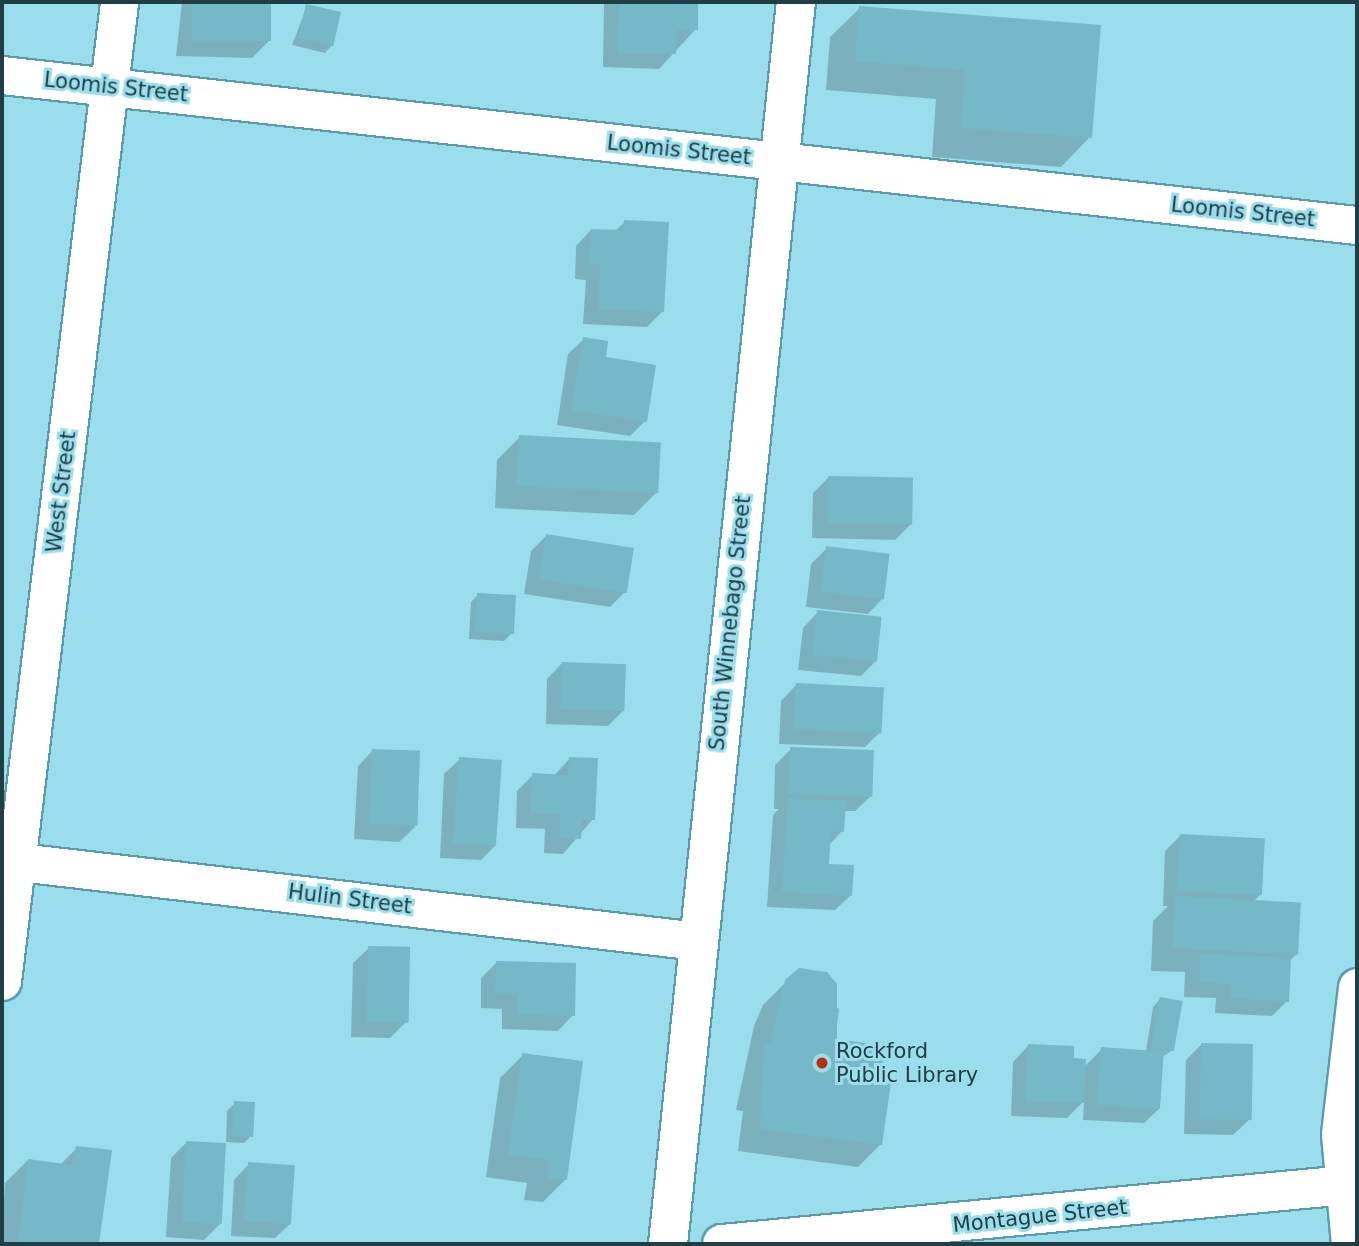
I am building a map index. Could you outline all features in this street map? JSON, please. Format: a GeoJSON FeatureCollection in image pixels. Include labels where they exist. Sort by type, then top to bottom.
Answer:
{"type":"FeatureCollection","features":[{"type":"Feature","properties":{"kind":"street","name":"West Street"},"geometry":{"type":"LineString","coordinates":[[2,981],[9,861],[111,85],[119,2]]}},
{"type":"Feature","properties":{"kind":"street","name":"South Winnebago Street"},"geometry":{"type":"LineString","coordinates":[[668,1244],[776,160],[796,2]]}},
{"type":"Feature","properties":{"kind":"street","name":"Loomis Street"},"geometry":{"type":"LineString","coordinates":[[2,75],[1357,225]]}},
{"type":"Feature","properties":{"kind":"street","name":"Hulin Street"},"geometry":{"type":"LineString","coordinates":[[9,861],[698,941]]}},
{"type":"Feature","properties":{"kind":"street"},"geometry":{"type":"LineString","coordinates":[[1350,1244],[1351,1184],[1339,1134],[1357,987]]}},
{"type":"Feature","properties":{"kind":"street","name":"Montague Street"},"geometry":{"type":"LineString","coordinates":[[722,1244],[1351,1184]]}},
{"type":"Feature","properties":{"kind":"building"},"geometry":{"type":"Polygon","coordinates":[[[192,2],[271,2],[271,41],[192,41],[192,2]]]}},
{"type":"Feature","properties":{"kind":"building"},"geometry":{"type":"Polygon","coordinates":[[[619,2],[698,2],[698,30],[677,30],[676,54],[617,53],[619,2]]]}},
{"type":"Feature","properties":{"kind":"building"},"geometry":{"type":"Polygon","coordinates":[[[306,4],[341,12],[333,46],[298,38],[306,4]]]}},
{"type":"Feature","properties":{"kind":"building"},"geometry":{"type":"Polygon","coordinates":[[[859,6],[1101,25],[1092,138],[961,128],[965,70],[855,61],[859,6]]]}},
{"type":"Feature","properties":{"kind":"building"},"geometry":{"type":"Polygon","coordinates":[[[624,220],[669,222],[664,312],[598,309],[600,265],[589,264],[591,229],[623,230],[624,220]]]}},
{"type":"Feature","properties":{"kind":"building"},"geometry":{"type":"Polygon","coordinates":[[[583,337],[608,341],[606,357],[656,365],[647,422],[571,410],[583,337]]]}},
{"type":"Feature","properties":{"kind":"building"},"geometry":{"type":"Polygon","coordinates":[[[519,435],[661,442],[658,493],[516,486],[519,435]]]}},
{"type":"Feature","properties":{"kind":"building"},"geometry":{"type":"Polygon","coordinates":[[[828,476],[913,477],[912,524],[827,523],[828,476]]]}},
{"type":"Feature","properties":{"kind":"building"},"geometry":{"type":"Polygon","coordinates":[[[546,534],[634,548],[627,593],[539,579],[546,534]]]}},
{"type":"Feature","properties":{"kind":"building"},"geometry":{"type":"Polygon","coordinates":[[[826,546],[890,554],[884,599],[820,592],[826,546]]]}},
{"type":"Feature","properties":{"kind":"building"},"geometry":{"type":"Polygon","coordinates":[[[477,593],[516,595],[514,634],[475,632],[477,593]]]}},
{"type":"Feature","properties":{"kind":"building"},"geometry":{"type":"Polygon","coordinates":[[[817,610],[882,617],[877,662],[812,655],[817,610]]]}},
{"type":"Feature","properties":{"kind":"building"},"geometry":{"type":"Polygon","coordinates":[[[562,662],[626,664],[624,711],[560,709],[562,662]]]}},
{"type":"Feature","properties":{"kind":"building"},"geometry":{"type":"Polygon","coordinates":[[[796,683],[884,688],[881,734],[794,729],[796,683]]]}},
{"type":"Feature","properties":{"kind":"building"},"geometry":{"type":"Polygon","coordinates":[[[790,747],[874,750],[872,797],[788,794],[790,747]]]}},
{"type":"Feature","properties":{"kind":"building"},"geometry":{"type":"Polygon","coordinates":[[[372,749],[420,751],[417,826],[369,824],[372,749]]]}},
{"type":"Feature","properties":{"kind":"building"},"geometry":{"type":"Polygon","coordinates":[[[459,757],[502,760],[496,846],[453,843],[459,757]]]}},
{"type":"Feature","properties":{"kind":"building"},"geometry":{"type":"Polygon","coordinates":[[[569,757],[598,758],[595,820],[582,819],[581,839],[559,838],[560,814],[530,813],[532,773],[568,775],[569,757]]]}},
{"type":"Feature","properties":{"kind":"building"},"geometry":{"type":"Polygon","coordinates":[[[788,798],[846,801],[844,832],[831,831],[829,864],[854,865],[852,896],[782,892],[788,798]]]}},
{"type":"Feature","properties":{"kind":"building"},"geometry":{"type":"Polygon","coordinates":[[[1180,834],[1265,838],[1262,895],[1177,891],[1180,834]]]}},
{"type":"Feature","properties":{"kind":"building"},"geometry":{"type":"Polygon","coordinates":[[[1175,896],[1301,903],[1298,955],[1172,948],[1175,896]]]}},
{"type":"Feature","properties":{"kind":"building"},"geometry":{"type":"Polygon","coordinates":[[[368,946],[410,947],[409,1023],[367,1022],[368,946]]]}},
{"type":"Feature","properties":{"kind":"building"},"geometry":{"type":"Polygon","coordinates":[[[1200,954],[1291,958],[1289,1002],[1230,998],[1230,984],[1199,982],[1200,954]]]}},
{"type":"Feature","properties":{"kind":"building"},"geometry":{"type":"Polygon","coordinates":[[[496,961],[576,963],[575,1016],[517,1014],[517,994],[495,994],[496,961]]]}},
{"type":"Feature","properties":{"kind":"building","name":"Rockford Public Library"},"geometry":{"type":"Polygon","coordinates":[[[799,968],[827,972],[837,984],[837,1039],[885,1046],[880,1080],[891,1082],[882,1145],[760,1129],[764,1044],[770,1044],[785,980],[799,968]]]}},
{"type":"Feature","properties":{"kind":"building"},"geometry":{"type":"Polygon","coordinates":[[[1160,997],[1183,1001],[1174,1051],[1151,1047],[1160,997]]]}},
{"type":"Feature","properties":{"kind":"building"},"geometry":{"type":"Polygon","coordinates":[[[1201,1043],[1253,1044],[1252,1120],[1200,1119],[1201,1043]]]}},
{"type":"Feature","properties":{"kind":"building"},"geometry":{"type":"Polygon","coordinates":[[[1028,1044],[1074,1046],[1074,1058],[1086,1059],[1084,1103],[1025,1101],[1028,1044]]]}},
{"type":"Feature","properties":{"kind":"building"},"geometry":{"type":"Polygon","coordinates":[[[1101,1047],[1164,1051],[1160,1109],[1097,1105],[1101,1047]]]}},
{"type":"Feature","properties":{"kind":"building"},"geometry":{"type":"Polygon","coordinates":[[[522,1053],[583,1061],[567,1180],[547,1178],[549,1160],[508,1155],[522,1053]]]}},
{"type":"Feature","properties":{"kind":"building"},"geometry":{"type":"Polygon","coordinates":[[[234,1101],[255,1102],[253,1137],[232,1136],[234,1101]]]}},
{"type":"Feature","properties":{"kind":"building"},"geometry":{"type":"Polygon","coordinates":[[[186,1141],[226,1143],[222,1224],[182,1222],[186,1141]]]}},
{"type":"Feature","properties":{"kind":"building"},"geometry":{"type":"Polygon","coordinates":[[[76,1146],[112,1150],[99,1244],[18,1244],[28,1159],[72,1165],[76,1146]]]}},
{"type":"Feature","properties":{"kind":"building"},"geometry":{"type":"Polygon","coordinates":[[[248,1162],[295,1165],[291,1224],[244,1221],[248,1162]]]}},
{"type":"Feature","properties":{"kind":"place","name":"Rockford Public Library"},"geometry":{"type":"Point","coordinates":[822,1063]}}]}
